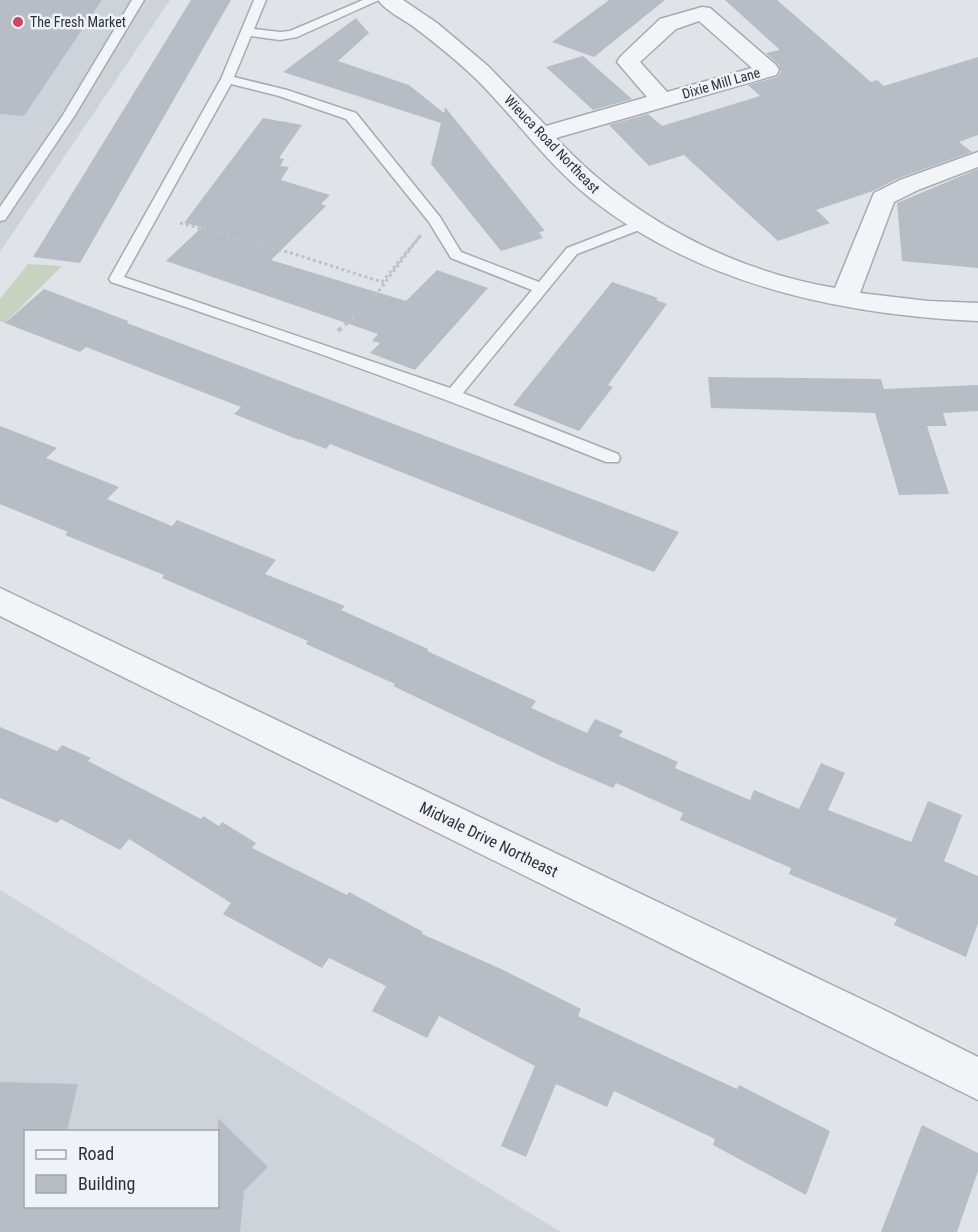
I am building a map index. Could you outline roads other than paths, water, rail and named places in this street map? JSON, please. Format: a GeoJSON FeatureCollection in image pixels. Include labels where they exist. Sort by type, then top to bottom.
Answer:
{"type":"FeatureCollection","features":[{"type":"Feature","properties":{"kind":"street","name":"Wieuca Road Northeast"},"geometry":{"type":"LineString","coordinates":[[389,0],[424,23],[466,57],[598,192],[642,224],[697,252],[792,286],[844,298],[899,306],[978,312]]}},
{"type":"Feature","properties":{"kind":"street","name":"Dixie Mill Lane"},"geometry":{"type":"LineString","coordinates":[[541,135],[768,70],[702,13],[668,24],[628,62],[662,100]]}},
{"type":"Feature","properties":{"kind":"street"},"geometry":{"type":"LineString","coordinates":[[844,298],[883,198],[909,185],[978,159]]}},
{"type":"Feature","properties":{"kind":"street","name":"Midvale Drive Northeast"},"geometry":{"type":"LineString","coordinates":[[0,602],[864,1021],[978,1079]]}},
{"type":"Feature","properties":{"kind":"lane"},"geometry":{"type":"LineString","coordinates":[[0,217],[69,115],[138,0]]}},
{"type":"Feature","properties":{"kind":"lane"},"geometry":{"type":"LineString","coordinates":[[260,0],[227,79],[116,279],[453,395],[612,458]]}},
{"type":"Feature","properties":{"kind":"lane"},"geometry":{"type":"LineString","coordinates":[[247,32],[280,36],[293,34],[373,0]]}},
{"type":"Feature","properties":{"kind":"lane"},"geometry":{"type":"LineString","coordinates":[[227,79],[282,93],[351,116],[435,220],[456,255],[541,288]]}},
{"type":"Feature","properties":{"kind":"lane"},"geometry":{"type":"LineString","coordinates":[[453,395],[572,251],[642,224]]}},
{"type":"Feature","properties":{"kind":"place","name":"The Fresh Market"},"geometry":{"type":"Point","coordinates":[18,22]}}]}
